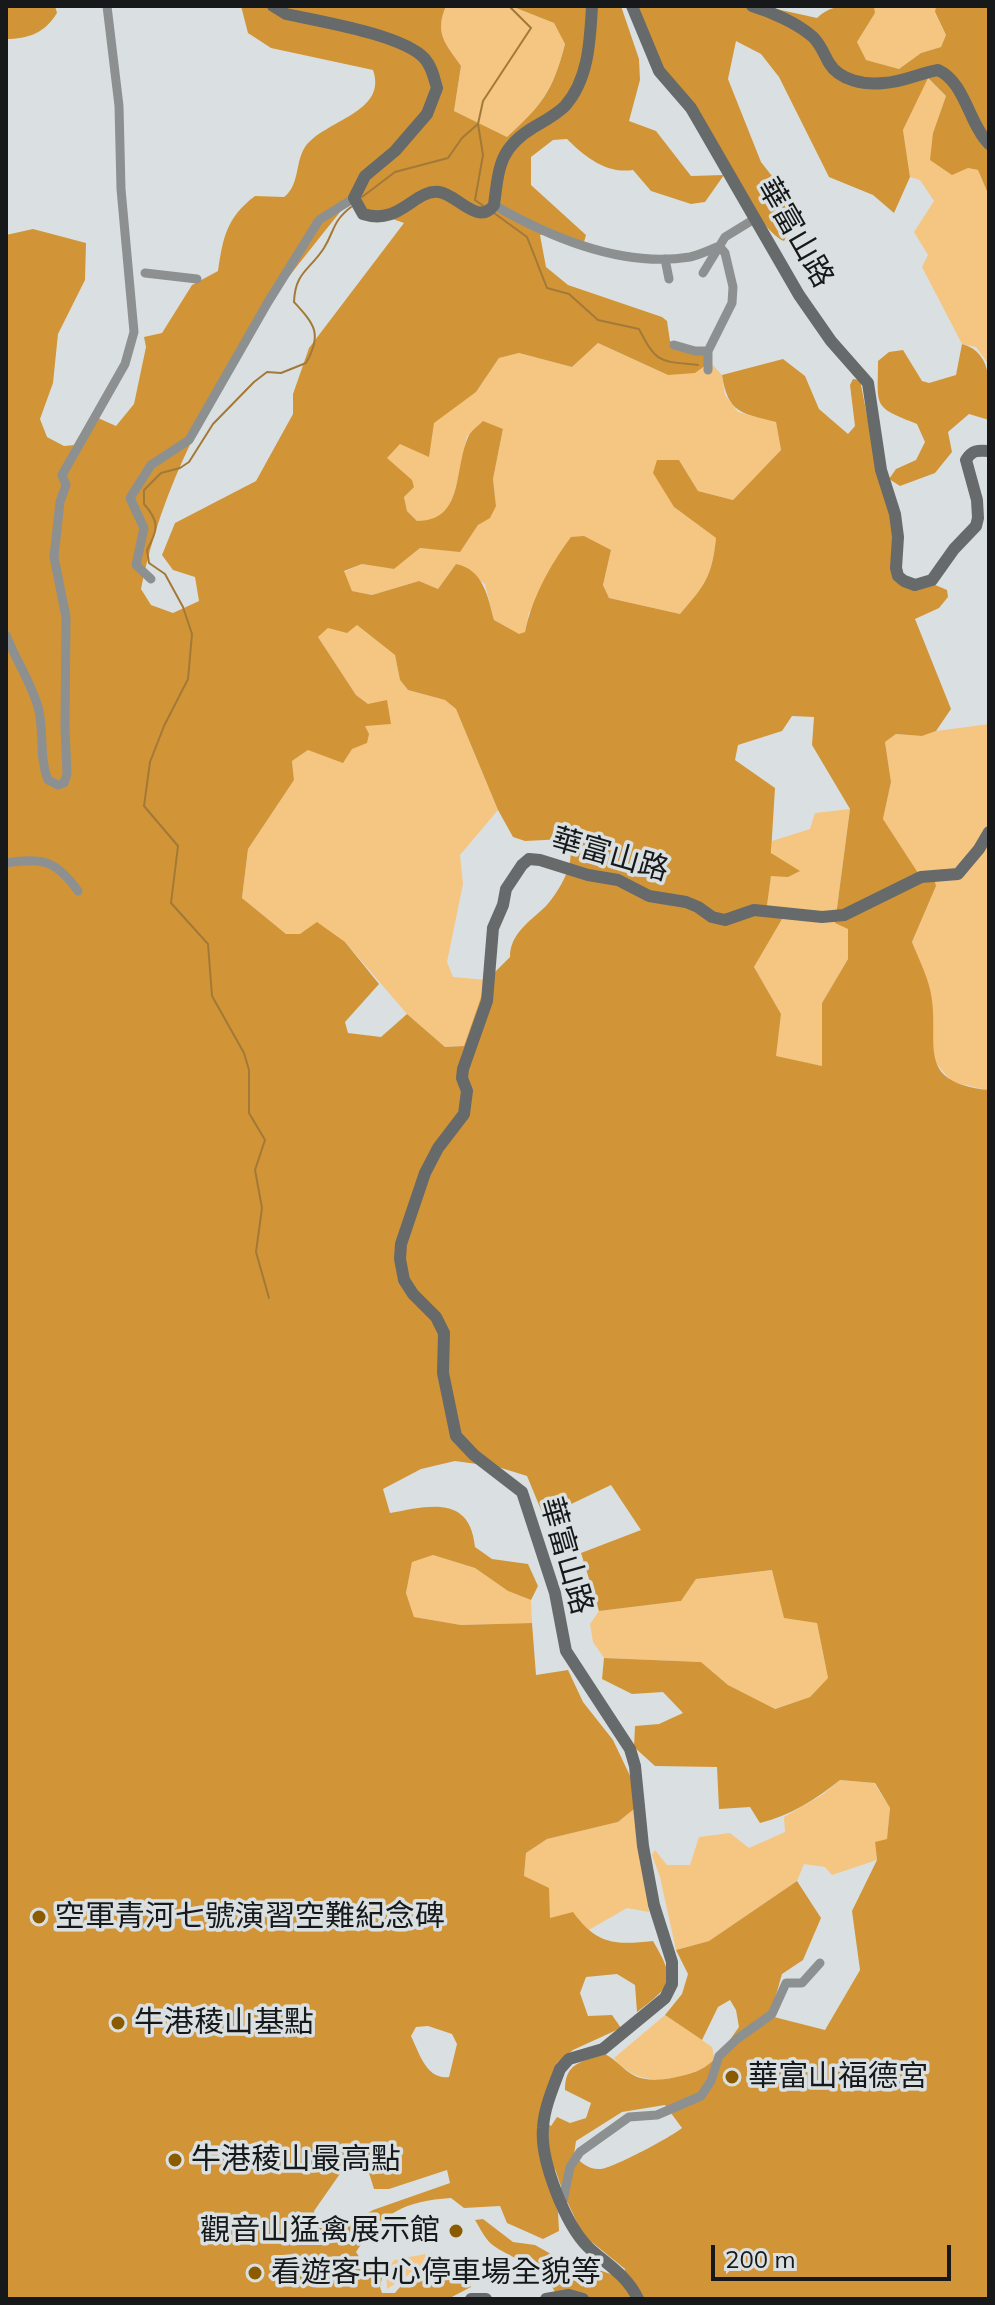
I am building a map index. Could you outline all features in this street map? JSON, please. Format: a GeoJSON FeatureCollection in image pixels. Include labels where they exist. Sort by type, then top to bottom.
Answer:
{"type":"FeatureCollection","features":[{"type":"Feature","properties":{"kind":"street"},"geometry":{"type":"LineString","coordinates":[[6,635],[37,704],[48,780],[58,785],[64,783],[67,774],[66,617],[54,557],[60,502],[66,485],[62,475],[125,364],[134,332],[121,189],[119,106],[107,6]]}},
{"type":"Feature","properties":{"kind":"street"},"geometry":{"type":"LineString","coordinates":[[151,579],[136,565],[144,528],[130,498],[151,465],[189,440],[319,220],[354,198],[365,176],[395,151],[427,114],[437,88],[427,61],[417,51],[389,39],[286,14],[273,6]]}},
{"type":"Feature","properties":{"kind":"street"},"geometry":{"type":"LineString","coordinates":[[354,198],[363,214],[377,219],[403,210],[433,192],[442,192],[484,214],[492,208],[503,154],[512,142],[564,108],[575,92],[589,51],[592,6]]}},
{"type":"Feature","properties":{"kind":"street","name":"華富山路"},"geometry":{"type":"LineString","coordinates":[[632,6],[659,71],[691,108],[799,295],[831,341],[868,383],[881,470],[895,514],[898,537],[896,568],[898,576],[904,581],[915,585],[932,580],[954,549],[976,526],[977,500],[966,460],[977,450],[989,451]]}},
{"type":"Feature","properties":{"kind":"street"},"geometry":{"type":"LineString","coordinates":[[752,6],[768,11],[809,34],[819,44],[831,67],[841,76],[858,82],[881,84],[900,82],[938,70],[944,73],[989,144]]}},
{"type":"Feature","properties":{"kind":"street"},"geometry":{"type":"LineString","coordinates":[[492,208],[590,249],[665,259],[692,256],[719,246]]}},
{"type":"Feature","properties":{"kind":"street"},"geometry":{"type":"LineString","coordinates":[[703,273],[725,237],[756,218]]}},
{"type":"Feature","properties":{"kind":"street"},"geometry":{"type":"LineString","coordinates":[[708,370],[708,351],[732,303],[733,287],[725,253],[719,246]]}},
{"type":"Feature","properties":{"kind":"street"},"geometry":{"type":"LineString","coordinates":[[665,259],[669,279]]}},
{"type":"Feature","properties":{"kind":"street"},"geometry":{"type":"LineString","coordinates":[[145,273],[197,279]]}},
{"type":"Feature","properties":{"kind":"street"},"geometry":{"type":"LineString","coordinates":[[674,345],[708,351]]}},
{"type":"Feature","properties":{"kind":"street","name":"華富山路"},"geometry":{"type":"LineString","coordinates":[[638,2299],[611,2264],[578,2236],[562,2206],[543,2145],[542,2127],[560,2069],[569,2059],[603,2049],[665,1998],[672,1984],[672,1962],[654,1905],[643,1846],[635,1766],[630,1749],[566,1651],[555,1593],[522,1492],[474,1455],[456,1436],[443,1373],[444,1333],[436,1317],[404,1280],[401,1244],[425,1173],[438,1148],[464,1114],[467,1091],[462,1078],[463,1069],[487,1001],[493,928],[506,889],[515,873],[529,859],[618,880],[649,896],[686,902],[712,917],[725,920],[754,910],[822,917],[844,915],[921,877],[958,874],[989,832]]}},
{"type":"Feature","properties":{"kind":"street"},"geometry":{"type":"LineString","coordinates":[[6,863],[30,859],[47,861],[55,865],[78,891]]}},
{"type":"Feature","properties":{"kind":"street"},"geometry":{"type":"LineString","coordinates":[[562,2206],[570,2167],[580,2152],[629,2117],[657,2115],[701,2096],[711,2081],[719,2056],[772,2014],[786,1983],[802,1983],[820,1963]]}},
{"type":"Feature","properties":{"kind":"street"},"geometry":{"type":"LineString","coordinates":[[546,2299],[569,2295],[583,2299]]}},
{"type":"Feature","properties":{"kind":"street"},"geometry":{"type":"LineString","coordinates":[[471,2299],[486,2299]]}},
{"type":"Feature","properties":{"kind":"shaded area"},"geometry":{"type":"Polygon","coordinates":[[[6,6],[55,6],[57,13],[47,26],[35,34],[6,39],[6,6]]]}},
{"type":"Feature","properties":{"kind":"shaded area"},"geometry":{"type":"Polygon","coordinates":[[[241,6],[446,6],[441,24],[443,38],[461,66],[454,111],[507,137],[545,96],[565,44],[554,23],[511,6],[621,6],[639,59],[640,80],[629,121],[656,131],[691,176],[724,175],[705,202],[691,204],[651,191],[633,170],[623,171],[597,163],[567,139],[553,140],[531,157],[531,185],[586,235],[584,242],[553,233],[540,235],[546,267],[568,285],[662,317],[667,321],[670,341],[705,349],[710,362],[695,373],[668,375],[598,343],[572,367],[519,353],[499,358],[476,392],[434,423],[429,457],[400,444],[387,458],[412,480],[414,487],[404,497],[407,511],[417,521],[432,519],[450,504],[471,432],[483,421],[503,429],[493,479],[496,506],[490,518],[478,525],[460,552],[420,548],[394,569],[362,564],[344,571],[352,591],[372,595],[419,581],[438,589],[456,564],[472,572],[483,585],[494,620],[519,634],[525,632],[537,594],[563,548],[571,537],[584,536],[611,550],[603,585],[609,598],[680,614],[706,580],[716,538],[674,507],[653,473],[657,460],[679,460],[698,491],[733,500],[781,450],[776,422],[738,410],[728,398],[722,375],[783,359],[805,376],[819,409],[848,434],[855,426],[850,385],[853,379],[860,380],[882,491],[897,522],[896,578],[933,584],[947,590],[948,597],[939,608],[915,619],[951,709],[936,731],[922,736],[896,734],[885,742],[891,782],[883,819],[920,876],[934,879],[936,886],[912,942],[930,989],[933,1042],[939,1069],[965,1086],[989,1090],[989,2299],[553,2299],[555,2292],[542,2274],[491,2244],[475,2220],[483,2219],[513,2242],[535,2245],[574,2267],[591,2267],[624,2279],[625,2269],[583,2235],[555,2169],[544,2171],[558,2212],[559,2231],[543,2239],[507,2223],[500,2206],[464,2208],[451,2198],[420,2202],[396,2212],[375,2228],[356,2252],[362,2261],[383,2273],[382,2293],[395,2293],[412,2276],[422,2271],[443,2267],[453,2270],[463,2276],[471,2287],[448,2299],[6,2299],[6,235],[33,229],[86,243],[85,280],[58,334],[53,383],[40,419],[47,437],[64,446],[74,445],[88,421],[98,418],[116,426],[134,404],[146,347],[144,337],[162,333],[192,285],[218,271],[224,239],[238,212],[255,196],[284,197],[293,186],[305,147],[363,106],[371,96],[375,85],[373,70],[271,48],[248,33],[241,6]],[[347,203],[297,266],[228,372],[176,477],[150,551],[141,589],[151,605],[173,613],[199,601],[195,577],[173,570],[162,555],[175,523],[256,481],[293,414],[293,394],[309,348],[404,223],[347,203]],[[357,625],[347,633],[328,628],[318,637],[356,695],[368,704],[387,700],[391,724],[365,726],[369,734],[367,743],[352,749],[343,763],[308,750],[292,761],[294,780],[248,849],[242,898],[286,934],[300,934],[317,922],[345,942],[379,984],[345,1022],[348,1033],[381,1037],[407,1014],[445,1047],[464,1046],[487,980],[510,957],[513,942],[522,929],[559,889],[571,857],[569,847],[564,839],[525,841],[513,837],[498,810],[456,709],[445,700],[408,690],[400,680],[395,655],[357,625]],[[792,716],[782,731],[738,745],[735,760],[775,788],[771,853],[800,871],[788,877],[771,876],[766,912],[782,919],[754,967],[781,1014],[776,1056],[822,1066],[822,1003],[848,959],[848,929],[835,923],[850,809],[812,745],[814,717],[792,716]],[[455,1461],[421,1469],[383,1489],[390,1513],[432,1507],[456,1511],[465,1518],[475,1547],[492,1559],[528,1564],[538,1586],[531,1600],[508,1591],[475,1568],[433,1555],[412,1562],[406,1593],[414,1617],[461,1625],[532,1623],[536,1675],[568,1670],[583,1702],[613,1740],[632,1780],[634,1809],[618,1822],[547,1839],[526,1853],[524,1876],[549,1888],[550,1918],[573,1912],[599,1937],[628,1943],[653,1941],[668,1973],[667,1981],[658,1995],[637,2012],[635,1985],[617,1974],[586,1977],[580,1993],[588,2016],[612,2015],[621,2028],[573,2050],[557,2063],[542,2121],[551,2126],[557,2117],[570,2123],[586,2118],[591,2103],[565,2090],[572,2068],[589,2059],[605,2054],[635,2076],[653,2080],[685,2075],[712,2062],[739,2027],[736,2010],[730,2000],[718,2007],[702,2040],[665,2015],[682,1994],[688,1974],[676,1950],[709,1941],[797,1881],[821,1918],[803,1960],[782,1974],[770,2016],[825,2030],[860,1970],[852,1911],[877,1860],[875,1842],[887,1839],[890,1808],[875,1783],[840,1780],[802,1806],[760,1823],[750,1807],[719,1809],[717,1767],[655,1766],[634,1747],[635,1726],[659,1724],[683,1713],[663,1692],[632,1694],[602,1679],[604,1658],[701,1662],[728,1685],[775,1709],[810,1697],[828,1678],[817,1623],[784,1618],[772,1570],[696,1579],[681,1601],[599,1611],[581,1553],[641,1530],[611,1485],[544,1517],[527,1476],[498,1467],[455,1461]],[[428,2026],[416,2027],[411,2036],[429,2070],[441,2077],[449,2077],[457,2044],[452,2034],[428,2026]],[[665,2105],[622,2112],[576,2141],[574,2155],[579,2161],[601,2169],[643,2151],[682,2128],[665,2105]],[[355,2159],[344,2168],[314,2211],[319,2228],[341,2228],[373,2210],[450,2183],[447,2170],[389,2189],[374,2189],[368,2170],[355,2159]]]}},
{"type":"Feature","properties":{"kind":"shaded area"},"geometry":{"type":"Polygon","coordinates":[[[446,6],[511,6],[554,23],[565,44],[545,96],[507,137],[454,111],[461,67],[443,38],[441,24],[446,6]]]}},
{"type":"Feature","properties":{"kind":"shaded area"},"geometry":{"type":"Polygon","coordinates":[[[631,6],[763,6],[817,18],[837,7],[874,6],[875,13],[857,42],[866,60],[899,69],[921,53],[941,47],[946,35],[935,12],[936,6],[989,6],[989,196],[978,170],[968,168],[952,175],[930,160],[933,133],[946,96],[928,78],[903,130],[910,177],[894,213],[873,195],[829,177],[779,77],[761,54],[736,41],[728,79],[761,162],[786,194],[789,232],[784,241],[758,217],[704,140],[666,78],[631,6]]]}},
{"type":"Feature","properties":{"kind":"shaded area"},"geometry":{"type":"Polygon","coordinates":[[[874,6],[936,6],[935,13],[946,35],[941,47],[921,53],[899,69],[865,60],[857,42],[875,13],[874,6]]]}},
{"type":"Feature","properties":{"kind":"shaded area"},"geometry":{"type":"Polygon","coordinates":[[[927,78],[946,96],[933,133],[968,168],[978,170],[989,196],[989,365],[976,347],[962,344],[922,267],[928,255],[914,232],[934,201],[920,180],[910,177],[903,130],[927,78]]]}},
{"type":"Feature","properties":{"kind":"shaded area"},"geometry":{"type":"Polygon","coordinates":[[[598,343],[668,375],[710,362],[722,375],[725,395],[738,412],[776,422],[781,450],[733,500],[698,491],[679,460],[674,507],[716,538],[706,580],[680,614],[609,598],[603,585],[611,550],[529,612],[525,632],[519,635],[494,620],[485,584],[456,564],[438,589],[419,581],[372,595],[352,591],[344,572],[362,564],[394,569],[420,548],[459,551],[496,506],[493,479],[503,430],[467,436],[451,501],[442,516],[433,520],[417,521],[407,511],[404,497],[413,487],[386,458],[400,444],[476,392],[499,358],[519,353],[572,367],[598,343]]]}},
{"type":"Feature","properties":{"kind":"shaded area"},"geometry":{"type":"Polygon","coordinates":[[[962,344],[980,355],[985,364],[989,385],[989,420],[969,414],[948,432],[952,452],[935,473],[900,486],[889,479],[896,469],[916,460],[925,442],[917,424],[885,409],[881,403],[878,397],[878,361],[889,352],[903,350],[922,381],[929,383],[956,375],[962,344]]]}},
{"type":"Feature","properties":{"kind":"shaded area"},"geometry":{"type":"Polygon","coordinates":[[[357,625],[395,655],[400,680],[408,690],[445,700],[456,709],[498,810],[460,855],[463,884],[447,962],[453,977],[487,980],[464,1046],[445,1047],[407,1014],[345,942],[286,934],[242,898],[248,849],[294,780],[292,761],[308,750],[364,726],[368,704],[356,695],[318,637],[328,628],[357,625]]]}},
{"type":"Feature","properties":{"kind":"shaded area"},"geometry":{"type":"Polygon","coordinates":[[[989,724],[987,1090],[952,1082],[934,1061],[930,989],[912,942],[936,886],[920,877],[883,819],[891,782],[885,742],[896,734],[922,736],[936,731],[989,724]]]}},
{"type":"Feature","properties":{"kind":"shaded area"},"geometry":{"type":"Polygon","coordinates":[[[850,809],[835,922],[848,929],[848,959],[822,1003],[822,1066],[775,1057],[781,1014],[754,967],[781,919],[765,912],[771,876],[772,841],[810,829],[815,813],[850,809]]]}},
{"type":"Feature","properties":{"kind":"shaded area"},"geometry":{"type":"Polygon","coordinates":[[[433,1555],[475,1568],[508,1591],[531,1600],[532,1623],[461,1625],[414,1617],[406,1593],[412,1561],[433,1555]]]}},
{"type":"Feature","properties":{"kind":"shaded area"},"geometry":{"type":"Polygon","coordinates":[[[773,1570],[817,1623],[828,1678],[810,1697],[774,1709],[728,1685],[701,1662],[604,1658],[593,1642],[590,1624],[599,1611],[681,1601],[696,1579],[773,1570]]]}},
{"type":"Feature","properties":{"kind":"shaded area"},"geometry":{"type":"Polygon","coordinates":[[[840,1780],[874,1783],[890,1808],[887,1840],[875,1843],[877,1860],[832,1875],[825,1867],[804,1864],[797,1881],[709,1941],[676,1950],[652,1855],[655,1850],[667,1865],[690,1865],[699,1837],[730,1833],[749,1848],[785,1832],[784,1817],[822,1795],[840,1780]]]}},
{"type":"Feature","properties":{"kind":"shaded area"},"geometry":{"type":"Polygon","coordinates":[[[634,1809],[649,1912],[627,1908],[587,1931],[550,1919],[524,1876],[526,1853],[547,1839],[618,1822],[634,1809]]]}},
{"type":"Feature","properties":{"kind":"shaded area"},"geometry":{"type":"Polygon","coordinates":[[[665,2015],[712,2047],[715,2061],[677,2078],[649,2079],[624,2068],[614,2058],[665,2015]]]}},
{"type":"Feature","properties":{"kind":"shaded area"},"geometry":{"type":"Polygon","coordinates":[[[425,2254],[427,2267],[387,2289],[386,2271],[394,2260],[425,2254]]]}},
{"type":"Feature","properties":{"kind":"waterway"},"geometry":{"type":"LineString","coordinates":[[485,207],[475,200],[483,155],[478,124],[483,101],[531,28],[509,6]]}},
{"type":"Feature","properties":{"kind":"waterway"},"geometry":{"type":"LineString","coordinates":[[362,197],[395,172],[448,158],[462,138],[478,124]]}},
{"type":"Feature","properties":{"kind":"waterway"},"geometry":{"type":"LineString","coordinates":[[269,1298],[256,1252],[262,1208],[255,1170],[265,1140],[249,1113],[249,1070],[244,1053],[212,996],[208,944],[171,903],[178,846],[144,806],[150,762],[188,679],[192,634],[183,607],[165,574],[149,563],[147,550],[156,526],[144,504],[144,490],[161,473],[189,462],[213,424],[254,382],[267,372],[281,373],[306,363],[315,336],[311,323],[294,302],[297,284],[324,248],[337,222],[351,207]]}},
{"type":"Feature","properties":{"kind":"waterway"},"geometry":{"type":"LineString","coordinates":[[494,213],[527,237],[547,288],[569,294],[598,320],[639,329],[650,349],[661,359],[698,365]]}},
{"type":"Feature","properties":{"kind":"place","name":"空軍青河七號演習空難紀念碑"},"geometry":{"type":"Point","coordinates":[39,1917]}},
{"type":"Feature","properties":{"kind":"place","name":"牛港稜山基點"},"geometry":{"type":"Point","coordinates":[118,2023]}},
{"type":"Feature","properties":{"kind":"place","name":"華富山福德宮"},"geometry":{"type":"Point","coordinates":[732,2077]}},
{"type":"Feature","properties":{"kind":"place","name":"牛港稜山最高點"},"geometry":{"type":"Point","coordinates":[175,2160]}},
{"type":"Feature","properties":{"kind":"place","name":"觀音山猛禽展示館"},"geometry":{"type":"Point","coordinates":[456,2231]}},
{"type":"Feature","properties":{"kind":"place","name":"看遊客中心停車場全貌等"},"geometry":{"type":"Point","coordinates":[255,2273]}}]}
